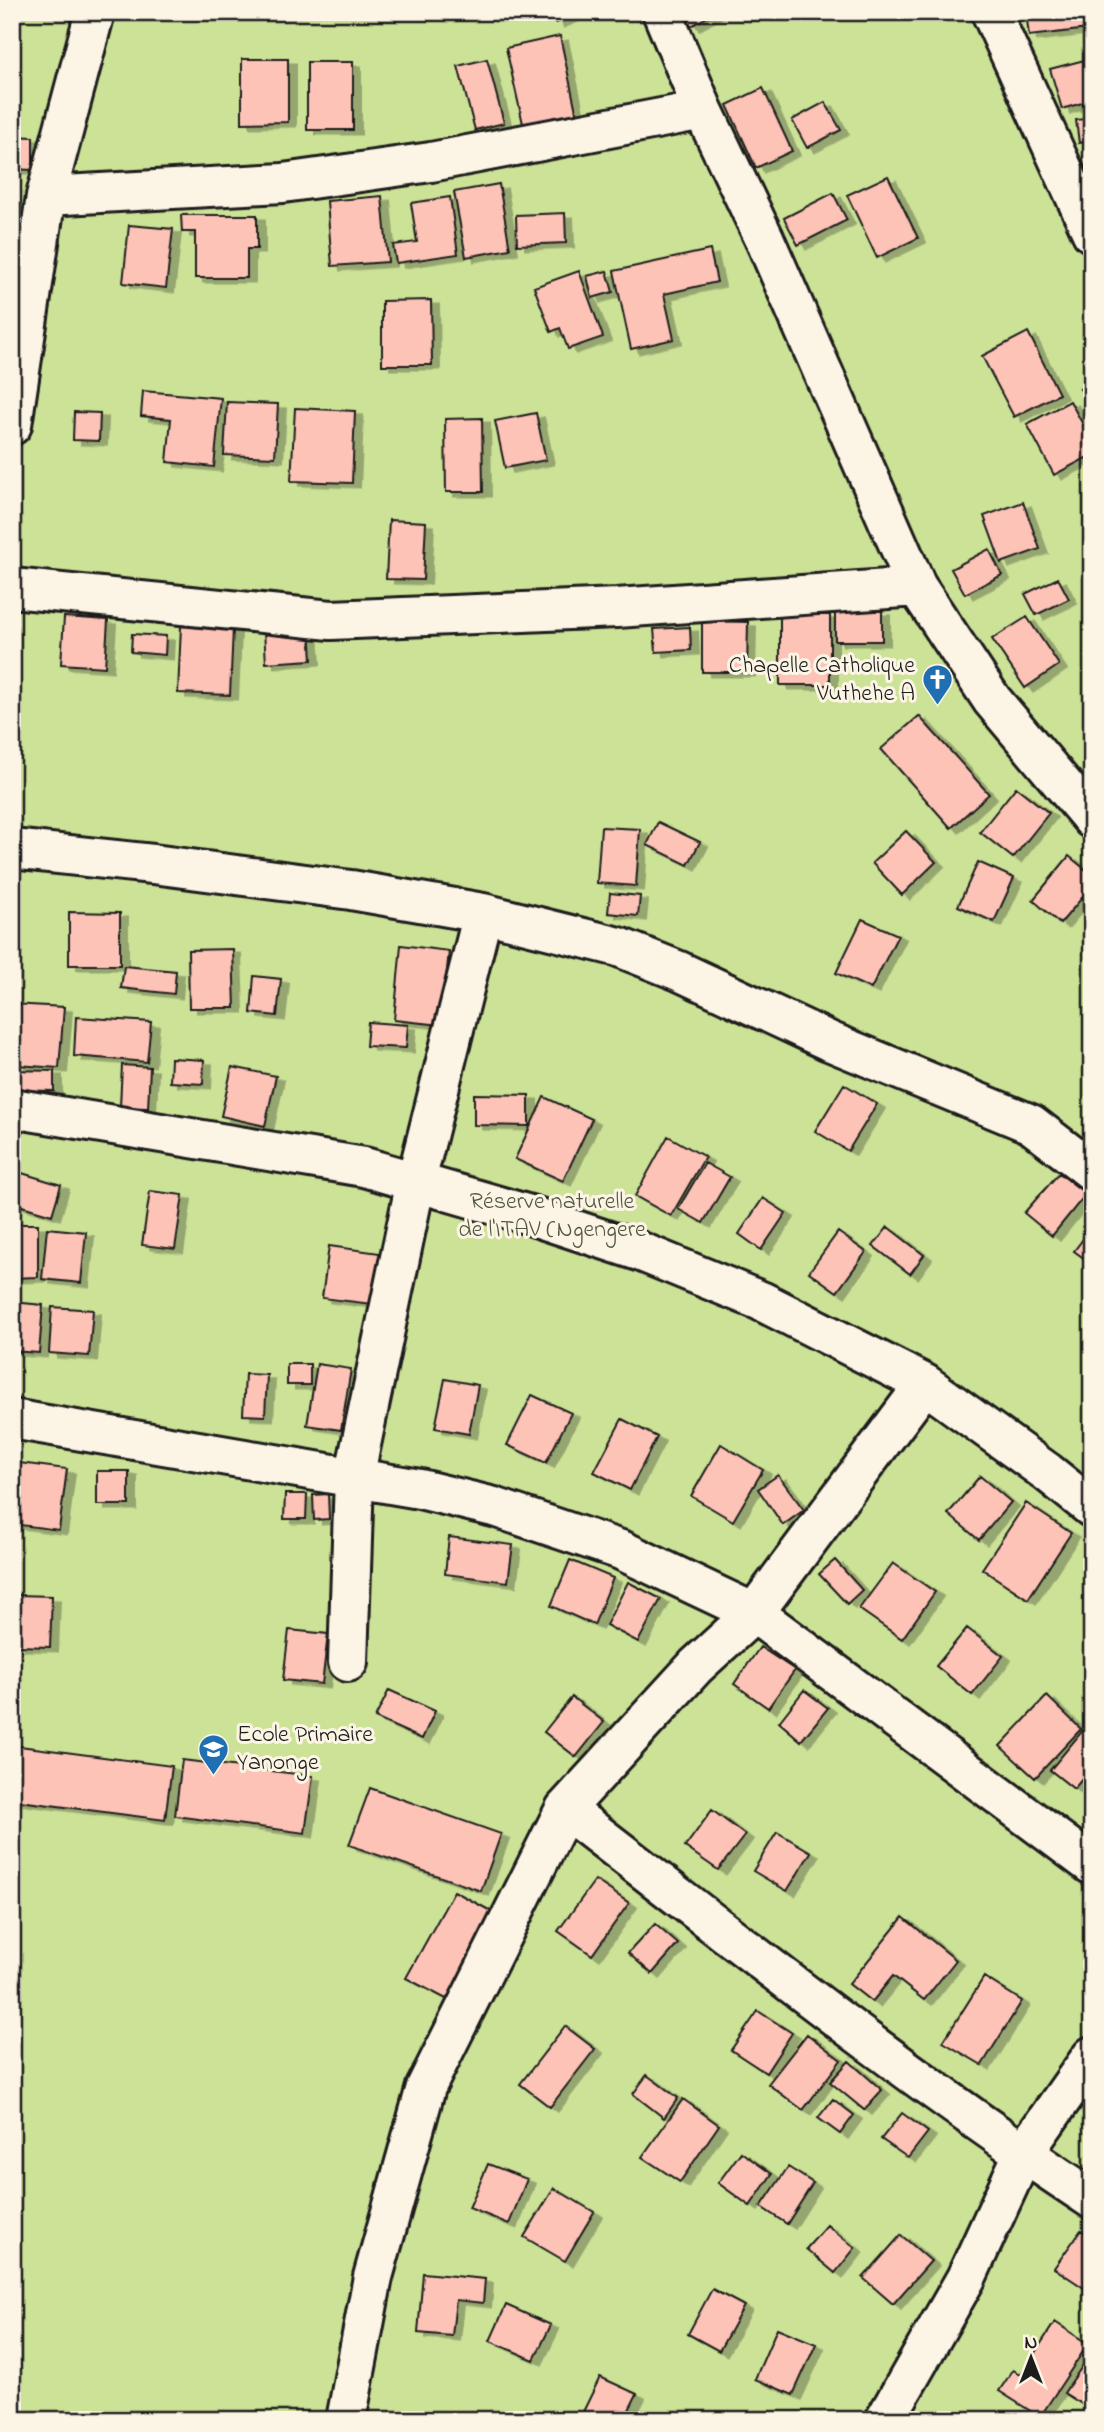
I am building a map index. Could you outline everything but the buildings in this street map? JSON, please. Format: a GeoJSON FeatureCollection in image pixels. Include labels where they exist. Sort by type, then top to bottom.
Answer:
{"type":"FeatureCollection","features":[{"type":"Feature","properties":{"kind":"street"},"geometry":{"type":"LineString","coordinates":[[12,425],[46,196],[95,12]]}},
{"type":"Feature","properties":{"kind":"street"},"geometry":{"type":"LineString","coordinates":[[662,12],[703,110],[765,240],[917,587],[992,700],[1092,819]]}},
{"type":"Feature","properties":{"kind":"street"},"geometry":{"type":"LineString","coordinates":[[991,12],[1092,233]]}},
{"type":"Feature","properties":{"kind":"street"},"geometry":{"type":"LineString","coordinates":[[46,196],[296,181],[431,162],[703,110]]}},
{"type":"Feature","properties":{"kind":"street"},"geometry":{"type":"LineString","coordinates":[[12,589],[331,620],[617,608],[917,587]]}},
{"type":"Feature","properties":{"kind":"street"},"geometry":{"type":"LineString","coordinates":[[12,849],[351,890],[483,913],[619,947],[679,971],[829,1041],[1031,1124],[1092,1171]]}},
{"type":"Feature","properties":{"kind":"street"},"geometry":{"type":"LineString","coordinates":[[348,1662],[354,1478],[416,1181],[483,913]]}},
{"type":"Feature","properties":{"kind":"street"},"geometry":{"type":"LineString","coordinates":[[12,1108],[364,1167],[639,1251],[761,1301],[925,1384],[1092,1508]]}},
{"type":"Feature","properties":{"kind":"street"},"geometry":{"type":"LineString","coordinates":[[346,2420],[373,2277],[425,2087],[565,1809],[696,1666],[754,1613],[925,1384]]}},
{"type":"Feature","properties":{"kind":"street"},"geometry":{"type":"LineString","coordinates":[[12,1419],[420,1489],[494,1507],[621,1550],[754,1613],[1092,1865]]}},
{"type":"Feature","properties":{"kind":"street"},"geometry":{"type":"LineString","coordinates":[[565,1809],[786,1979],[1023,2154],[1092,2199]]}},
{"type":"Feature","properties":{"kind":"street"},"geometry":{"type":"LineString","coordinates":[[885,2420],[966,2278],[1023,2154],[1092,2056]]}},
{"type":"Feature","properties":{"kind":"green space","name":"Réserve naturelle de l'ITAV (Ngengere"},"geometry":{"type":"Polygon","coordinates":[[[12,12],[1092,12],[1092,2420],[12,2420],[12,12]]]}},
{"type":"Feature","properties":{"kind":"place","name":"Chapelle Catholique Vuthehe A"},"geometry":{"type":"Point","coordinates":[938,707]}},
{"type":"Feature","properties":{"kind":"place","name":"Ecole Primaire Yanonge"},"geometry":{"type":"Point","coordinates":[214,1776]}}]}
